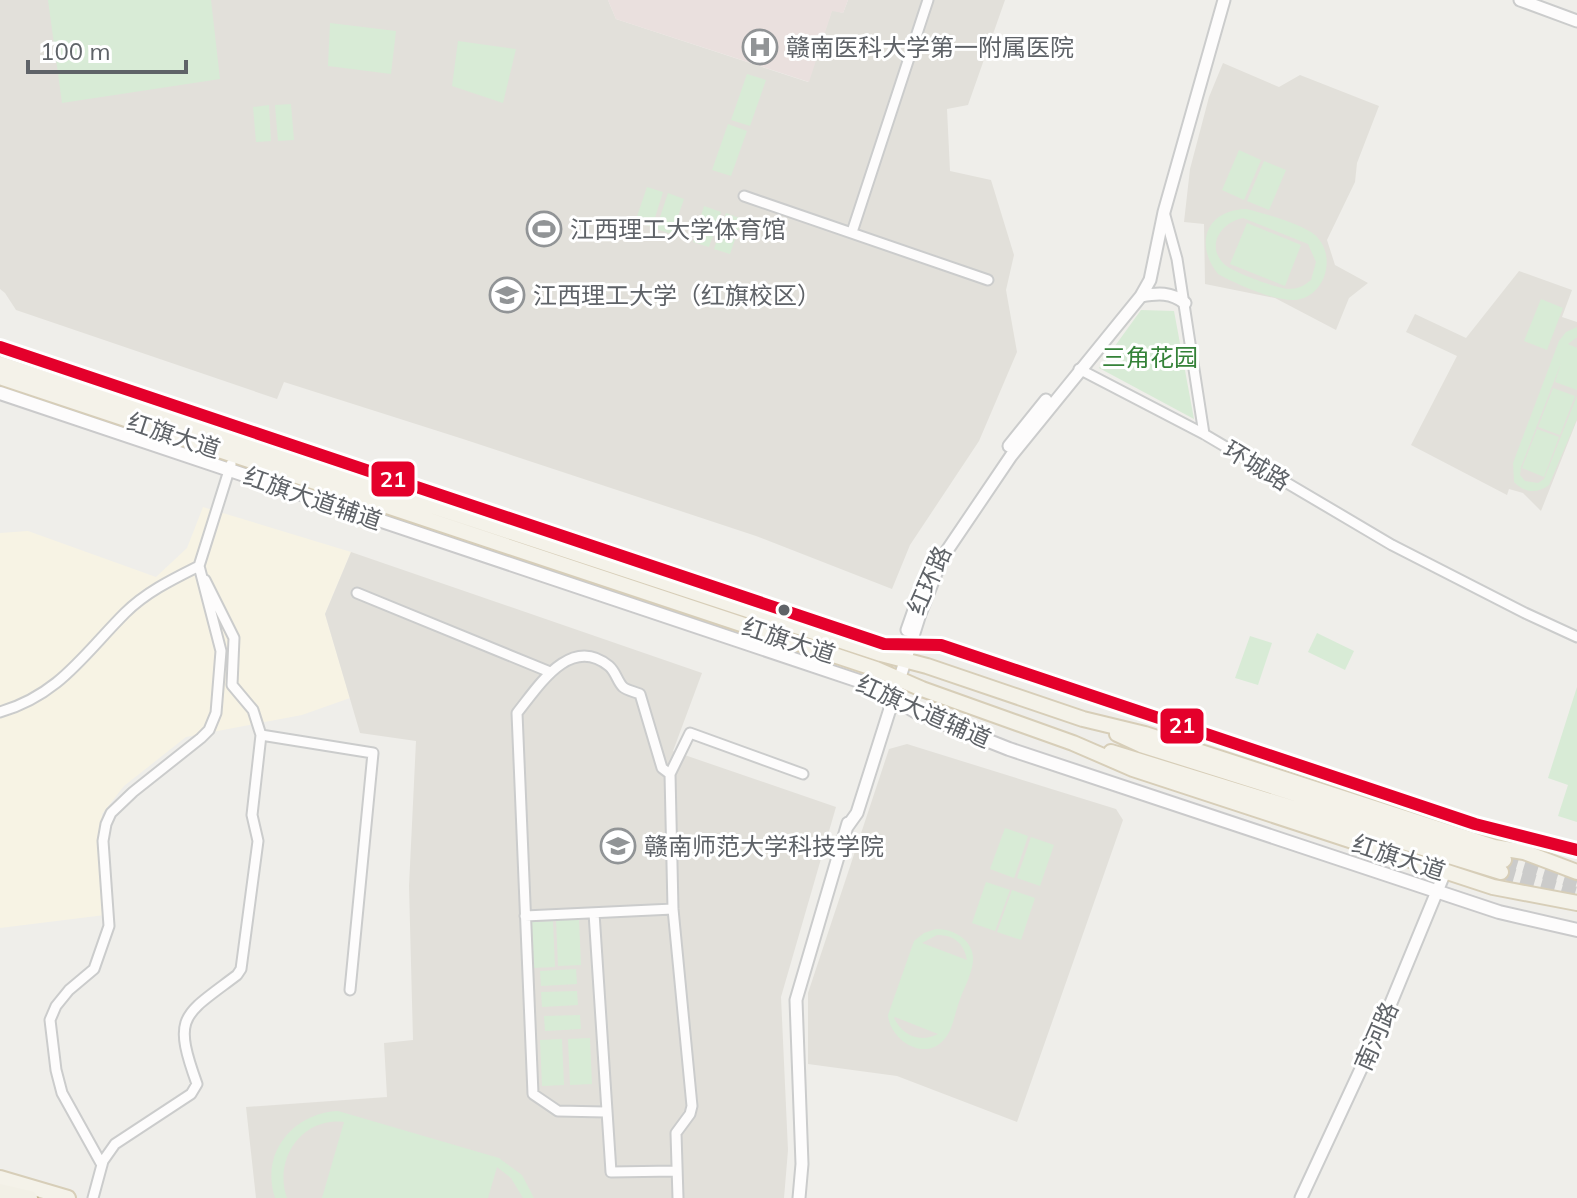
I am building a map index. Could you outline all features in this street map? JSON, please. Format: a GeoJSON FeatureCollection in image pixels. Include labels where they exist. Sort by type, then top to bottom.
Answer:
{"type":"FeatureCollection","features":[{"type":"Feature","properties":{"kind":"highway"},"geometry":{"type":"LineString","coordinates":[[0,1191],[30,1198]]}},
{"type":"Feature","properties":{"kind":"main road","name":"红旗大道辅道"},"geometry":{"type":"LineString","coordinates":[[0,347],[884,644],[941,645],[1475,824],[1577,850]]}},
{"type":"Feature","properties":{"kind":"main road","name":"红旗大道"},"geometry":{"type":"LineString","coordinates":[[0,364],[645,579],[1083,719],[1145,734],[1494,847],[1524,852],[1577,872]]}},
{"type":"Feature","properties":{"kind":"main road","name":"红旗大道"},"geometry":{"type":"LineString","coordinates":[[0,377],[232,462],[818,649],[1073,743],[1133,769],[1493,887],[1577,903]]}},
{"type":"Feature","properties":{"kind":"main road","name":"红旗大道辅道"},"geometry":{"type":"LineString","coordinates":[[0,393],[232,462],[857,680],[918,713],[1009,749],[1499,912],[1577,930]]}},
{"type":"Feature","properties":{"kind":"main road"},"geometry":{"type":"LineString","coordinates":[[1073,743],[1137,758],[1503,866],[1141,745],[1083,719]]}},
{"type":"Feature","properties":{"kind":"main road"},"geometry":{"type":"LineString","coordinates":[[0,1178],[68,1198]]}},
{"type":"Feature","properties":{"kind":"street"},"geometry":{"type":"LineString","coordinates":[[852,232],[928,0]]}},
{"type":"Feature","properties":{"kind":"street","name":"环城路"},"geometry":{"type":"LineString","coordinates":[[1224,0],[1164,212],[1185,303],[1204,434],[1392,545],[1577,637]]}},
{"type":"Feature","properties":{"kind":"street"},"geometry":{"type":"LineString","coordinates":[[1520,0],[1577,21]]}},
{"type":"Feature","properties":{"kind":"street"},"geometry":{"type":"LineString","coordinates":[[744,196],[988,280]]}},
{"type":"Feature","properties":{"kind":"street","name":"红环路"},"geometry":{"type":"LineString","coordinates":[[799,1198],[802,1164],[796,1000],[850,811],[907,644],[942,558],[1011,456],[1141,296],[1150,280],[1164,212]]}},
{"type":"Feature","properties":{"kind":"street"},"geometry":{"type":"LineString","coordinates":[[1141,296],[1166,294],[1176,296],[1185,303]]}},
{"type":"Feature","properties":{"kind":"street"},"geometry":{"type":"LineString","coordinates":[[1079,369],[1204,434]]}},
{"type":"Feature","properties":{"kind":"street"},"geometry":{"type":"LineString","coordinates":[[102,1165],[62,1093],[50,1020],[56,1006],[69,990],[94,969],[109,926],[103,841],[111,813],[201,738],[209,730],[216,713],[221,651],[199,566],[232,462]]}},
{"type":"Feature","properties":{"kind":"street"},"geometry":{"type":"LineString","coordinates":[[0,712],[41,696],[85,656],[127,611],[157,587],[199,566]]}},
{"type":"Feature","properties":{"kind":"street"},"geometry":{"type":"LineString","coordinates":[[93,1198],[102,1165],[115,1144],[191,1094],[197,1084],[182,1031],[196,1004],[241,969],[258,841],[252,815],[261,735],[253,710],[232,685],[234,638],[199,566]]}},
{"type":"Feature","properties":{"kind":"street"},"geometry":{"type":"LineString","coordinates":[[357,593],[550,672]]}},
{"type":"Feature","properties":{"kind":"street"},"geometry":{"type":"LineString","coordinates":[[605,1112],[558,1111],[533,1094],[517,713],[561,663],[581,657],[595,658],[617,674],[623,687],[640,694],[662,768],[670,774]]}},
{"type":"Feature","properties":{"kind":"street"},"geometry":{"type":"LineString","coordinates":[[678,1198],[676,1133],[692,1106],[673,909],[670,774],[690,733],[803,774]]}},
{"type":"Feature","properties":{"kind":"street"},"geometry":{"type":"LineString","coordinates":[[261,735],[373,753],[350,990]]}},
{"type":"Feature","properties":{"kind":"street","name":"南河路"},"geometry":{"type":"LineString","coordinates":[[1301,1198],[1386,1015],[1445,872]]}},
{"type":"Feature","properties":{"kind":"street"},"geometry":{"type":"LineString","coordinates":[[525,916],[673,909]]}},
{"type":"Feature","properties":{"kind":"street"},"geometry":{"type":"LineString","coordinates":[[594,913],[611,1172],[675,1171]]}},
{"type":"Feature","properties":{"kind":"shaded area","name":"江西理工大学（红旗校区）"},"geometry":{"type":"Polygon","coordinates":[[[0,0],[608,0],[616,19],[808,82],[832,10],[843,13],[848,0],[1005,0],[968,105],[947,109],[950,171],[991,180],[1014,255],[1006,290],[1017,352],[979,441],[910,545],[892,589],[756,536],[463,439],[284,382],[277,399],[16,310],[0,289],[0,0]]]}},
{"type":"Feature","properties":{"kind":"shaded area","name":"赣南医科大学第一附属医院"},"geometry":{"type":"Polygon","coordinates":[[[608,0],[848,0],[843,13],[832,11],[809,82],[616,19],[608,0]]]}},
{"type":"Feature","properties":{"kind":"shaded area"},"geometry":{"type":"Polygon","coordinates":[[[1223,63],[1279,87],[1300,75],[1379,106],[1357,163],[1355,182],[1327,240],[1335,265],[1368,283],[1349,298],[1336,330],[1275,298],[1205,284],[1204,224],[1184,222],[1190,169],[1209,97],[1223,63]]]}},
{"type":"Feature","properties":{"kind":"shaded area"},"geometry":{"type":"Polygon","coordinates":[[[1519,271],[1572,290],[1562,317],[1577,322],[1577,420],[1541,511],[1523,493],[1509,489],[1507,495],[1411,445],[1457,356],[1406,332],[1415,314],[1466,338],[1519,271]]]}},
{"type":"Feature","properties":{"kind":"shaded area"},"geometry":{"type":"Polygon","coordinates":[[[203,507],[351,552],[325,614],[350,698],[302,715],[186,737],[124,786],[102,814],[105,915],[0,928],[0,533],[28,531],[156,577],[187,548],[203,507]]]}},
{"type":"Feature","properties":{"kind":"shaded area","name":"赣南师范大学科技学院"},"geometry":{"type":"Polygon","coordinates":[[[351,552],[702,673],[673,751],[836,807],[781,997],[788,1150],[784,1198],[256,1198],[246,1107],[387,1097],[384,1043],[413,1040],[409,886],[416,741],[360,733],[325,614],[351,552]]]}},
{"type":"Feature","properties":{"kind":"shaded area"},"geometry":{"type":"Polygon","coordinates":[[[907,744],[1116,809],[1123,820],[1017,1122],[897,1076],[808,1064],[808,993],[889,749],[907,744]]]}},
{"type":"Feature","properties":{"kind":"green space"},"geometry":{"type":"Polygon","coordinates":[[[48,0],[211,0],[220,79],[62,103],[48,0]]]}},
{"type":"Feature","properties":{"kind":"green space"},"geometry":{"type":"Polygon","coordinates":[[[330,23],[396,31],[391,74],[328,66],[330,23]]]}},
{"type":"Feature","properties":{"kind":"green space"},"geometry":{"type":"Polygon","coordinates":[[[458,41],[516,49],[503,103],[452,86],[458,41]]]}},
{"type":"Feature","properties":{"kind":"green space"},"geometry":{"type":"Polygon","coordinates":[[[747,74],[766,80],[750,126],[731,120],[747,74]]]}},
{"type":"Feature","properties":{"kind":"green space"},"geometry":{"type":"Polygon","coordinates":[[[291,104],[294,140],[278,141],[275,105],[291,104]]]}},
{"type":"Feature","properties":{"kind":"green space"},"geometry":{"type":"Polygon","coordinates":[[[269,105],[271,141],[256,142],[253,107],[269,105]]]}},
{"type":"Feature","properties":{"kind":"green space"},"geometry":{"type":"Polygon","coordinates":[[[728,124],[747,131],[731,176],[712,170],[728,124]]]}},
{"type":"Feature","properties":{"kind":"green space"},"geometry":{"type":"Polygon","coordinates":[[[1239,150],[1261,160],[1244,200],[1222,190],[1239,150]]]}},
{"type":"Feature","properties":{"kind":"green space"},"geometry":{"type":"Polygon","coordinates":[[[1264,161],[1286,170],[1269,210],[1247,201],[1264,161]]]}},
{"type":"Feature","properties":{"kind":"green space"},"geometry":{"type":"Polygon","coordinates":[[[647,187],[663,192],[652,227],[635,222],[647,187]]]}},
{"type":"Feature","properties":{"kind":"green space"},"geometry":{"type":"Polygon","coordinates":[[[668,193],[684,199],[672,234],[656,229],[668,193]]]}},
{"type":"Feature","properties":{"kind":"green space"},"geometry":{"type":"Polygon","coordinates":[[[704,206],[721,212],[709,247],[693,242],[704,206]]]}},
{"type":"Feature","properties":{"kind":"green space"},"geometry":{"type":"Polygon","coordinates":[[[1246,209],[1262,213],[1315,235],[1322,244],[1327,264],[1325,275],[1314,292],[1286,300],[1255,291],[1218,274],[1207,251],[1208,231],[1221,215],[1246,209]],[[1243,218],[1223,229],[1218,235],[1216,249],[1224,264],[1236,271],[1274,286],[1292,289],[1311,280],[1316,262],[1308,244],[1243,218]]]}},
{"type":"Feature","properties":{"kind":"green space"},"geometry":{"type":"Polygon","coordinates":[[[726,213],[742,219],[730,254],[714,249],[726,213]]]}},
{"type":"Feature","properties":{"kind":"green space"},"geometry":{"type":"Polygon","coordinates":[[[1247,223],[1301,245],[1285,286],[1230,264],[1247,223]]]}},
{"type":"Feature","properties":{"kind":"green space"},"geometry":{"type":"Polygon","coordinates":[[[1541,299],[1563,308],[1547,350],[1524,341],[1541,299]]]}},
{"type":"Feature","properties":{"kind":"green space","name":"三角花园"},"geometry":{"type":"Polygon","coordinates":[[[1141,310],[1174,311],[1194,419],[1099,368],[1141,310]]]}},
{"type":"Feature","properties":{"kind":"green space"},"geometry":{"type":"Polygon","coordinates":[[[1577,327],[1577,337],[1568,344],[1577,348],[1577,390],[1555,382],[1561,363],[1521,467],[1520,475],[1525,481],[1538,483],[1544,479],[1577,396],[1577,419],[1549,485],[1536,491],[1527,490],[1514,482],[1513,463],[1559,341],[1566,332],[1577,327]]]}},
{"type":"Feature","properties":{"kind":"green space"},"geometry":{"type":"Polygon","coordinates":[[[1553,388],[1575,396],[1560,435],[1538,427],[1553,388]]]}},
{"type":"Feature","properties":{"kind":"green space"},"geometry":{"type":"Polygon","coordinates":[[[1537,429],[1559,437],[1544,477],[1522,468],[1537,429]]]}},
{"type":"Feature","properties":{"kind":"green space"},"geometry":{"type":"Polygon","coordinates":[[[1317,633],[1354,651],[1345,670],[1308,652],[1317,633]]]}},
{"type":"Feature","properties":{"kind":"green space"},"geometry":{"type":"Polygon","coordinates":[[[1250,636],[1272,643],[1258,685],[1235,678],[1250,636]]]}},
{"type":"Feature","properties":{"kind":"green space"},"geometry":{"type":"Polygon","coordinates":[[[1577,687],[1577,822],[1558,816],[1568,785],[1548,778],[1577,687]]]}},
{"type":"Feature","properties":{"kind":"green space"},"geometry":{"type":"Polygon","coordinates":[[[1005,828],[1028,836],[1014,878],[990,869],[1005,828]]]}},
{"type":"Feature","properties":{"kind":"green space"},"geometry":{"type":"Polygon","coordinates":[[[1031,837],[1054,845],[1040,886],[1017,878],[1031,837]]]}},
{"type":"Feature","properties":{"kind":"green space"},"geometry":{"type":"Polygon","coordinates":[[[986,882],[1010,890],[995,931],[972,923],[986,882]]]}},
{"type":"Feature","properties":{"kind":"green space"},"geometry":{"type":"Polygon","coordinates":[[[1012,890],[1035,898],[1021,940],[997,932],[1012,890]]]}},
{"type":"Feature","properties":{"kind":"green space"},"geometry":{"type":"Polygon","coordinates":[[[579,919],[581,965],[558,966],[556,920],[579,919]]]}},
{"type":"Feature","properties":{"kind":"green space"},"geometry":{"type":"Polygon","coordinates":[[[553,921],[555,967],[532,968],[530,922],[553,921]]]}},
{"type":"Feature","properties":{"kind":"green space"},"geometry":{"type":"Polygon","coordinates":[[[943,929],[956,933],[967,942],[973,954],[969,977],[952,1025],[946,1037],[929,1049],[920,1049],[902,1041],[890,1025],[888,1015],[914,941],[924,933],[943,929]],[[937,935],[922,943],[967,960],[957,941],[937,935]],[[895,1017],[902,1029],[913,1036],[925,1038],[938,1034],[895,1017]]]}},
{"type":"Feature","properties":{"kind":"green space"},"geometry":{"type":"Polygon","coordinates":[[[576,969],[577,984],[541,986],[540,971],[576,969]]]}},
{"type":"Feature","properties":{"kind":"green space"},"geometry":{"type":"Polygon","coordinates":[[[577,991],[578,1005],[542,1007],[541,992],[577,991]]]}},
{"type":"Feature","properties":{"kind":"green space"},"geometry":{"type":"Polygon","coordinates":[[[580,1015],[581,1029],[545,1031],[544,1016],[580,1015]]]}},
{"type":"Feature","properties":{"kind":"green space"},"geometry":{"type":"Polygon","coordinates":[[[590,1038],[592,1084],[570,1085],[568,1039],[590,1038]]]}},
{"type":"Feature","properties":{"kind":"green space"},"geometry":{"type":"Polygon","coordinates":[[[562,1039],[564,1085],[542,1086],[540,1040],[562,1039]]]}},
{"type":"Feature","properties":{"kind":"green space"},"geometry":{"type":"Polygon","coordinates":[[[338,1111],[499,1158],[522,1175],[534,1198],[523,1198],[511,1178],[497,1167],[488,1198],[322,1198],[344,1122],[329,1122],[315,1126],[294,1144],[284,1169],[287,1198],[275,1198],[272,1166],[284,1138],[307,1119],[338,1111]]]}},
{"type":"Feature","properties":{"kind":"tunnel"},"geometry":{"type":"LineString","coordinates":[[1504,860],[1577,882]]}},
{"type":"Feature","properties":{"kind":"tunnel"},"geometry":{"type":"LineString","coordinates":[[1501,872],[1577,894]]}},
{"type":"Feature","properties":{"kind":"transit line","name":"21"},"geometry":{"type":"LineString","coordinates":[[0,347],[884,644],[941,645],[1475,824],[1577,850]]}},
{"type":"Feature","properties":{"kind":"place","name":"赣南医科大学第一附属医院"},"geometry":{"type":"Point","coordinates":[760,47]}},
{"type":"Feature","properties":{"kind":"place","name":"江西理工大学体育馆"},"geometry":{"type":"Point","coordinates":[544,229]}},
{"type":"Feature","properties":{"kind":"place","name":"江西理工大学（红旗校区）"},"geometry":{"type":"Point","coordinates":[507,295]}},
{"type":"Feature","properties":{"kind":"place","name":"赣南师范大学科技学院"},"geometry":{"type":"Point","coordinates":[618,846]}}]}
